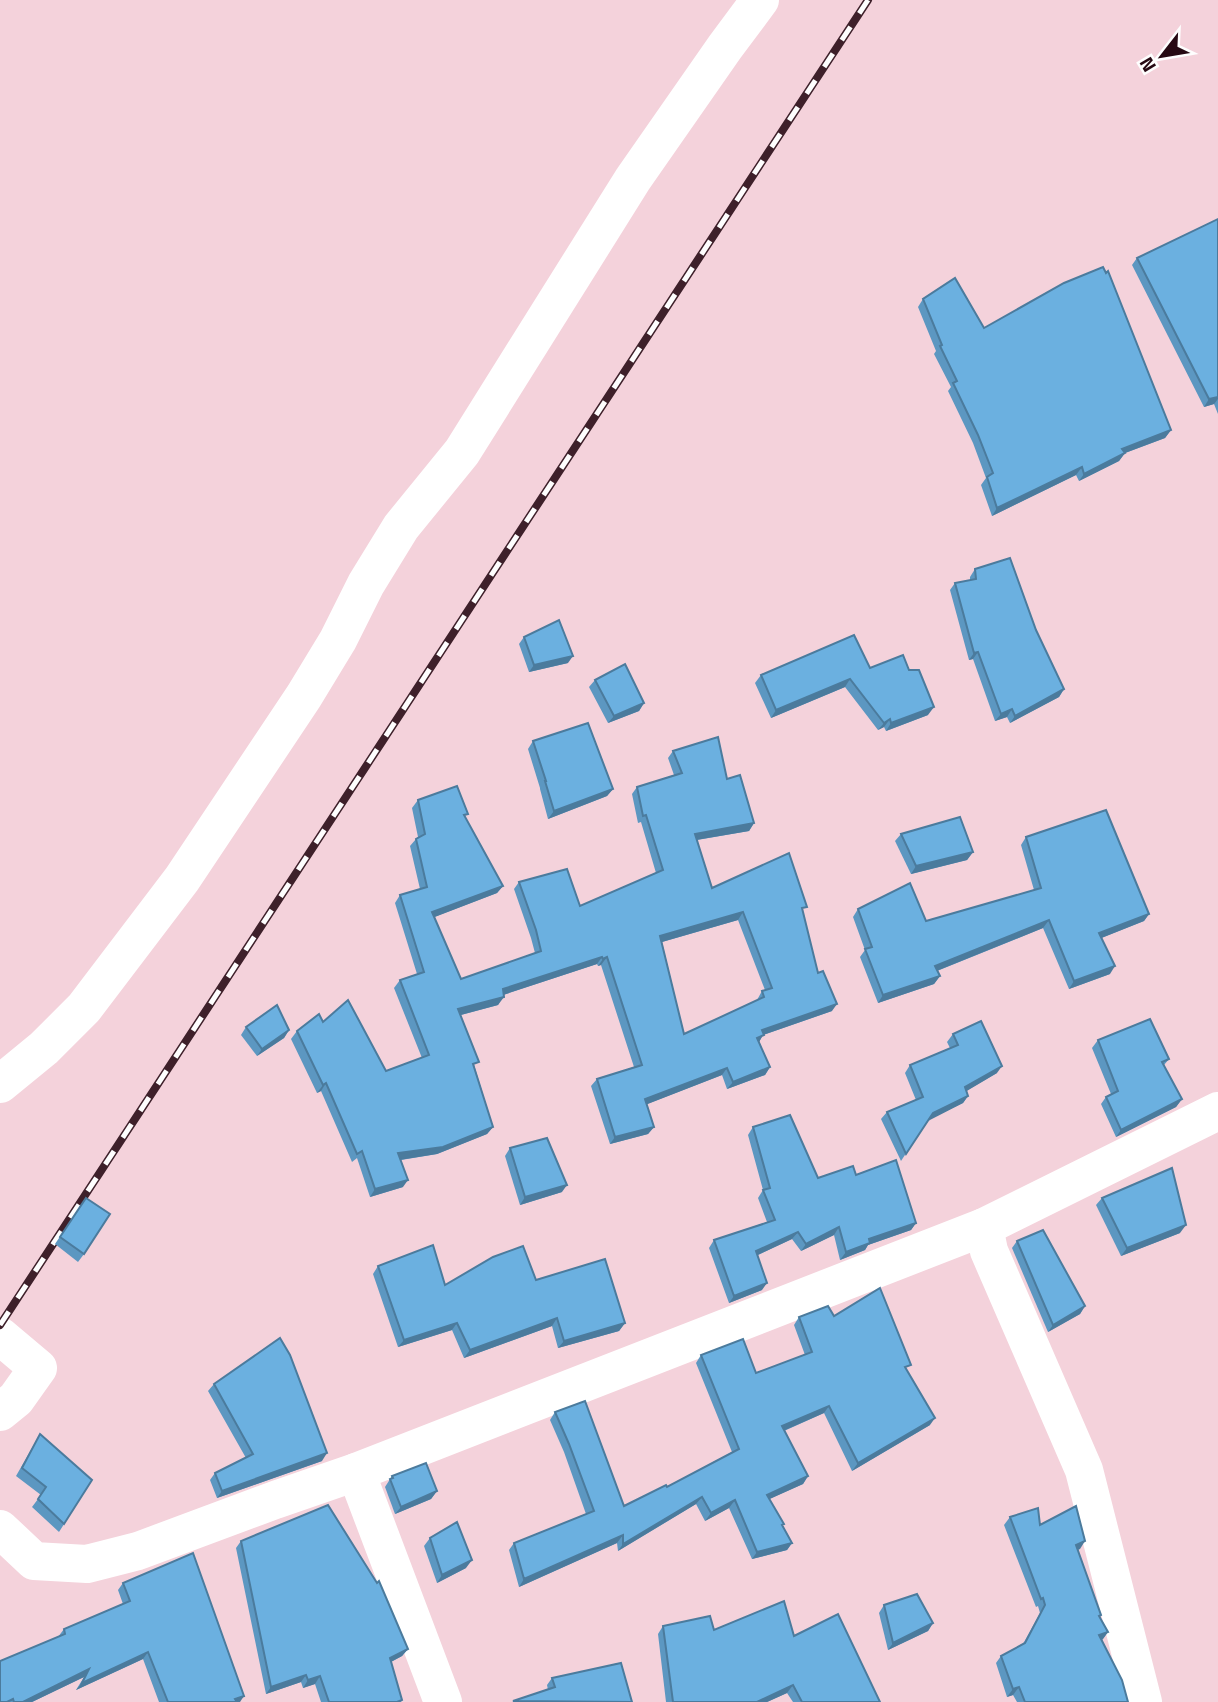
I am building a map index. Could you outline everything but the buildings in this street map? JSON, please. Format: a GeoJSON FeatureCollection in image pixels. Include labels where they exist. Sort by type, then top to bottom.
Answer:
{"type":"FeatureCollection","features":[{"type":"Feature","properties":{"kind":"street"},"geometry":{"type":"LineString","coordinates":[[0,1084],[44,1048],[84,1008],[181,879],[310,685],[401,527],[462,452],[633,179],[760,0]]}},
{"type":"Feature","properties":{"kind":"street"},"geometry":{"type":"LineString","coordinates":[[0,1529],[34,1561],[88,1564],[138,1552],[356,1472],[984,1227],[1218,1111]]}},
{"type":"Feature","properties":{"kind":"street"},"geometry":{"type":"LineString","coordinates":[[984,1227],[989,1251],[1084,1470],[1143,1702]]}},
{"type":"Feature","properties":{"kind":"street"},"geometry":{"type":"LineString","coordinates":[[0,1336],[38,1368],[16,1399],[0,1412]]}},
{"type":"Feature","properties":{"kind":"street"},"geometry":{"type":"LineString","coordinates":[[356,1472],[443,1702]]}},
{"type":"Feature","properties":{"kind":"railway"},"geometry":{"type":"LineString","coordinates":[[0,1325],[868,0]]}}]}
